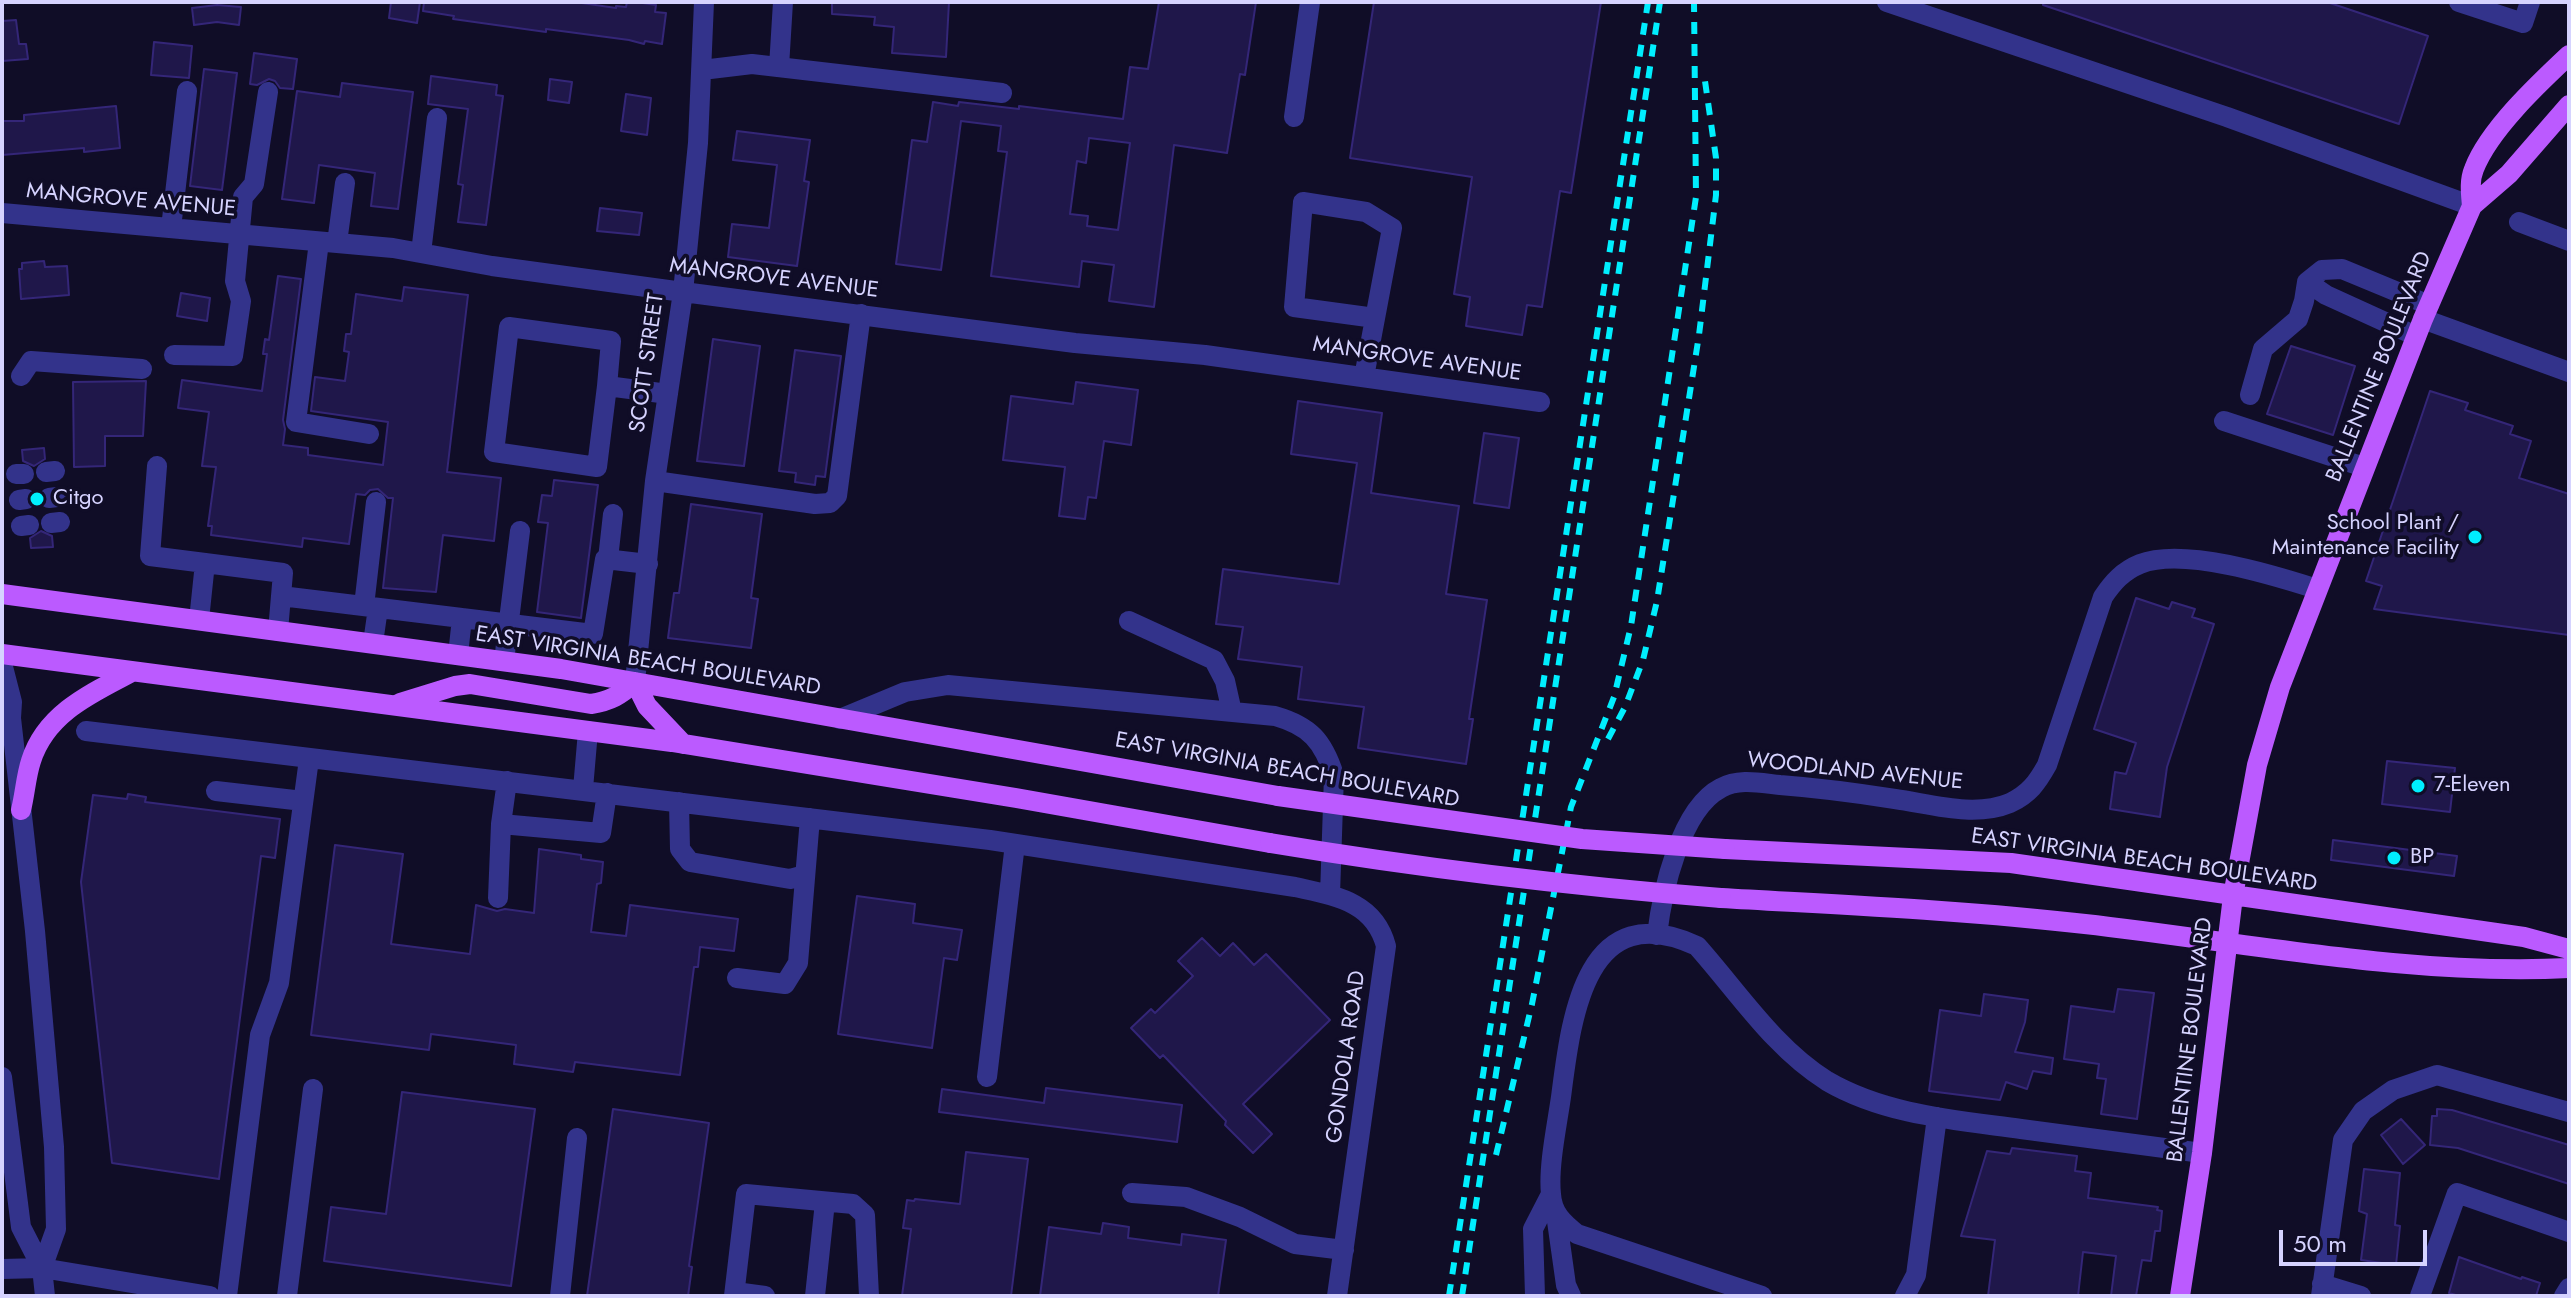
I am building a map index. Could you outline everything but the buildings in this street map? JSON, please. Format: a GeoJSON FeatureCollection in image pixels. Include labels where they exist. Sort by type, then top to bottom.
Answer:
{"type":"FeatureCollection","features":[{"type":"Feature","properties":{"kind":"main road","name":"BALLENTINE BOULEVARD"},"geometry":{"type":"LineString","coordinates":[[2472,206],[2472,172],[2483,150],[2531,91],[2569,55]]}},
{"type":"Feature","properties":{"kind":"main road","name":"BALLENTINE BOULEVARD"},"geometry":{"type":"LineString","coordinates":[[2180,1296],[2202,1153],[2225,942],[2257,765],[2280,687],[2364,467],[2472,206],[2509,174],[2569,105]]}},
{"type":"Feature","properties":{"kind":"main road","name":"EAST VIRGINIA BEACH BOULEVARD"},"geometry":{"type":"LineString","coordinates":[[2,594],[504,661],[1278,796],[1582,839],[2011,863],[2524,937],[2569,949]]}},
{"type":"Feature","properties":{"kind":"main road"},"geometry":{"type":"LineString","coordinates":[[2,654],[683,744],[1406,865],[1589,887],[2083,923],[2421,965],[2524,970],[2569,968]]}},
{"type":"Feature","properties":{"kind":"main road"},"geometry":{"type":"LineString","coordinates":[[21,810],[32,759],[44,734],[77,701],[132,672]]}},
{"type":"Feature","properties":{"kind":"main road"},"geometry":{"type":"LineString","coordinates":[[393,705],[470,684],[591,704],[621,695],[635,682],[647,706],[683,744]]}},
{"type":"Feature","properties":{"kind":"street","name":"SCOTT STREET"},"geometry":{"type":"LineString","coordinates":[[635,682],[655,481],[683,292],[702,70],[704,2]]}},
{"type":"Feature","properties":{"kind":"street"},"geometry":{"type":"LineString","coordinates":[[779,67],[783,2]]}},
{"type":"Feature","properties":{"kind":"street"},"geometry":{"type":"LineString","coordinates":[[1294,117],[1310,2]]}},
{"type":"Feature","properties":{"kind":"street"},"geometry":{"type":"LineString","coordinates":[[1887,2],[2227,117],[2472,206]]}},
{"type":"Feature","properties":{"kind":"street"},"geometry":{"type":"LineString","coordinates":[[2459,2],[2523,23],[2530,2]]}},
{"type":"Feature","properties":{"kind":"street"},"geometry":{"type":"LineString","coordinates":[[702,70],[752,64],[1002,93]]}},
{"type":"Feature","properties":{"kind":"street"},"geometry":{"type":"LineString","coordinates":[[171,228],[187,91]]}},
{"type":"Feature","properties":{"kind":"street"},"geometry":{"type":"LineString","coordinates":[[174,355],[233,356],[241,301],[235,281],[243,197],[254,184],[268,92]]}},
{"type":"Feature","properties":{"kind":"street"},"geometry":{"type":"LineString","coordinates":[[421,253],[437,118]]}},
{"type":"Feature","properties":{"kind":"street"},"geometry":{"type":"LineString","coordinates":[[345,183],[328,243],[296,422],[369,434]]}},
{"type":"Feature","properties":{"kind":"street"},"geometry":{"type":"LineString","coordinates":[[1364,377],[1392,228],[1366,212],[1303,202],[1294,307],[1375,318]]}},
{"type":"Feature","properties":{"kind":"street","name":"MANGROVE AVENUE"},"geometry":{"type":"LineString","coordinates":[[2,213],[421,253],[492,266],[683,292],[1075,343],[1205,355],[1540,402]]}},
{"type":"Feature","properties":{"kind":"street"},"geometry":{"type":"LineString","coordinates":[[2519,222],[2569,241]]}},
{"type":"Feature","properties":{"kind":"street"},"geometry":{"type":"LineString","coordinates":[[2250,395],[2263,349],[2298,319],[2307,282],[2322,270],[2342,269],[2423,320]]}},
{"type":"Feature","properties":{"kind":"street"},"geometry":{"type":"LineString","coordinates":[[2307,282],[2326,295],[2423,320],[2569,372]]}},
{"type":"Feature","properties":{"kind":"street"},"geometry":{"type":"LineString","coordinates":[[655,481],[815,504],[830,503],[837,496],[861,314]]}},
{"type":"Feature","properties":{"kind":"street"},"geometry":{"type":"LineString","coordinates":[[509,327],[611,341],[607,386],[597,467],[494,452],[509,327]]}},
{"type":"Feature","properties":{"kind":"street"},"geometry":{"type":"LineString","coordinates":[[21,376],[31,361],[142,369]]}},
{"type":"Feature","properties":{"kind":"street"},"geometry":{"type":"LineString","coordinates":[[607,386],[668,394]]}},
{"type":"Feature","properties":{"kind":"street"},"geometry":{"type":"LineString","coordinates":[[2224,421],[2364,467]]}},
{"type":"Feature","properties":{"kind":"street"},"geometry":{"type":"LineString","coordinates":[[157,466],[150,556],[283,573],[278,631]]}},
{"type":"Feature","properties":{"kind":"street"},"geometry":{"type":"LineString","coordinates":[[373,643],[371,607],[376,502]]}},
{"type":"Feature","properties":{"kind":"street"},"geometry":{"type":"LineString","coordinates":[[281,596],[593,634],[605,559],[608,559],[613,514]]}},
{"type":"Feature","properties":{"kind":"street"},"geometry":{"type":"LineString","coordinates":[[504,661],[520,531]]}},
{"type":"Feature","properties":{"kind":"street","name":"WOODLAND AVENUE"},"geometry":{"type":"LineString","coordinates":[[1657,935],[1662,896],[1678,846],[1709,796],[1733,782],[1816,788],[1954,809],[1981,809],[2007,804],[2027,794],[2047,765],[2103,597],[2112,582],[2126,571],[2162,558],[2183,558],[2244,569],[2317,589]]}},
{"type":"Feature","properties":{"kind":"street"},"geometry":{"type":"LineString","coordinates":[[608,559],[648,564]]}},
{"type":"Feature","properties":{"kind":"street"},"geometry":{"type":"LineString","coordinates":[[199,620],[205,563]]}},
{"type":"Feature","properties":{"kind":"street"},"geometry":{"type":"LineString","coordinates":[[458,655],[462,618]]}},
{"type":"Feature","properties":{"kind":"street"},"geometry":{"type":"LineString","coordinates":[[1129,621],[1214,660],[1225,681],[1232,712]]}},
{"type":"Feature","properties":{"kind":"street"},"geometry":{"type":"LineString","coordinates":[[2,663],[12,702],[11,718],[35,931],[54,1147],[56,1229],[42,1268]]}},
{"type":"Feature","properties":{"kind":"street"},"geometry":{"type":"LineString","coordinates":[[86,731],[583,789],[1015,844],[1330,895],[1334,775],[1319,741],[1296,722],[1275,716],[948,685],[905,692],[840,719]]}},
{"type":"Feature","properties":{"kind":"street"},"geometry":{"type":"LineString","coordinates":[[583,789],[588,731]]}},
{"type":"Feature","properties":{"kind":"street"},"geometry":{"type":"LineString","coordinates":[[227,1296],[260,1035],[279,983],[309,759]]}},
{"type":"Feature","properties":{"kind":"street"},"geometry":{"type":"LineString","coordinates":[[498,898],[501,824],[507,781]]}},
{"type":"Feature","properties":{"kind":"street"},"geometry":{"type":"LineString","coordinates":[[216,791],[303,801]]}},
{"type":"Feature","properties":{"kind":"street"},"geometry":{"type":"LineString","coordinates":[[501,824],[601,833],[607,793]]}},
{"type":"Feature","properties":{"kind":"street"},"geometry":{"type":"LineString","coordinates":[[679,802],[680,849],[690,862],[790,879],[805,875]]}},
{"type":"Feature","properties":{"kind":"street"},"geometry":{"type":"LineString","coordinates":[[737,978],[785,984],[798,963],[810,818]]}},
{"type":"Feature","properties":{"kind":"street"},"geometry":{"type":"LineString","coordinates":[[987,1077],[1015,844]]}},
{"type":"Feature","properties":{"kind":"street","name":"GONDOLA ROAD"},"geometry":{"type":"LineString","coordinates":[[1330,895],[1358,906],[1373,916],[1386,946],[1337,1296]]}},
{"type":"Feature","properties":{"kind":"street"},"geometry":{"type":"LineString","coordinates":[[1571,1296],[1566,1285],[1553,1204],[1565,1063],[1578,1000],[1587,976],[1597,959],[1628,938],[1657,935],[1682,939],[1697,946],[1778,1041],[1828,1081],[1862,1098],[1937,1117],[2202,1153]]}},
{"type":"Feature","properties":{"kind":"street"},"geometry":{"type":"LineString","coordinates":[[2361,1296],[2321,1290],[2343,1140],[2363,1111],[2393,1090],[2437,1075],[2569,1112]]}},
{"type":"Feature","properties":{"kind":"street"},"geometry":{"type":"LineString","coordinates":[[2,1077],[21,1227],[42,1268],[45,1296]]}},
{"type":"Feature","properties":{"kind":"street"},"geometry":{"type":"LineString","coordinates":[[287,1296],[313,1089]]}},
{"type":"Feature","properties":{"kind":"street"},"geometry":{"type":"LineString","coordinates":[[1909,1291],[1937,1117]]}},
{"type":"Feature","properties":{"kind":"street"},"geometry":{"type":"LineString","coordinates":[[560,1296],[577,1138]]}},
{"type":"Feature","properties":{"kind":"street"},"geometry":{"type":"LineString","coordinates":[[1132,1193],[1186,1197],[1240,1217],[1295,1244],[1344,1250]]}},
{"type":"Feature","properties":{"kind":"street"},"geometry":{"type":"LineString","coordinates":[[2420,1296],[2457,1193],[2569,1232]]}},
{"type":"Feature","properties":{"kind":"street"},"geometry":{"type":"LineString","coordinates":[[765,1296],[735,1294],[746,1194],[853,1204],[865,1215],[869,1296]]}},
{"type":"Feature","properties":{"kind":"street"},"geometry":{"type":"LineString","coordinates":[[815,1296],[825,1202]]}},
{"type":"Feature","properties":{"kind":"street"},"geometry":{"type":"LineString","coordinates":[[1535,1296],[1533,1229],[1553,1204]]}},
{"type":"Feature","properties":{"kind":"street"},"geometry":{"type":"LineString","coordinates":[[1553,1204],[1577,1234],[1762,1296]]}},
{"type":"Feature","properties":{"kind":"street"},"geometry":{"type":"LineString","coordinates":[[2,1269],[42,1268],[210,1296]]}},
{"type":"Feature","properties":{"kind":"street"},"geometry":{"type":"LineString","coordinates":[[2564,1296],[2569,1288]]}},
{"type":"Feature","properties":{"kind":"railway"},"geometry":{"type":"LineString","coordinates":[[1449,1296],[1648,2]]}},
{"type":"Feature","properties":{"kind":"railway"},"geometry":{"type":"LineString","coordinates":[[1462,1296],[1660,2]]}},
{"type":"Feature","properties":{"kind":"railway"},"geometry":{"type":"LineString","coordinates":[[1496,1155],[1532,1004],[1571,807],[1614,697],[1631,626],[1696,197],[1694,2]]}},
{"type":"Feature","properties":{"kind":"railway"},"geometry":{"type":"LineString","coordinates":[[1608,739],[1625,707],[1643,660],[1657,601],[1699,335],[1716,195],[1716,158],[1705,81]]}},
{"type":"Feature","properties":{"kind":"place","name":"Citgo"},"geometry":{"type":"Point","coordinates":[37,499]}},
{"type":"Feature","properties":{"kind":"place","name":"School Plant / Maintenance Facility"},"geometry":{"type":"Point","coordinates":[2475,537]}},
{"type":"Feature","properties":{"kind":"place","name":"7-Eleven"},"geometry":{"type":"Point","coordinates":[2418,786]}},
{"type":"Feature","properties":{"kind":"place","name":"BP"},"geometry":{"type":"Point","coordinates":[2394,858]}}]}
